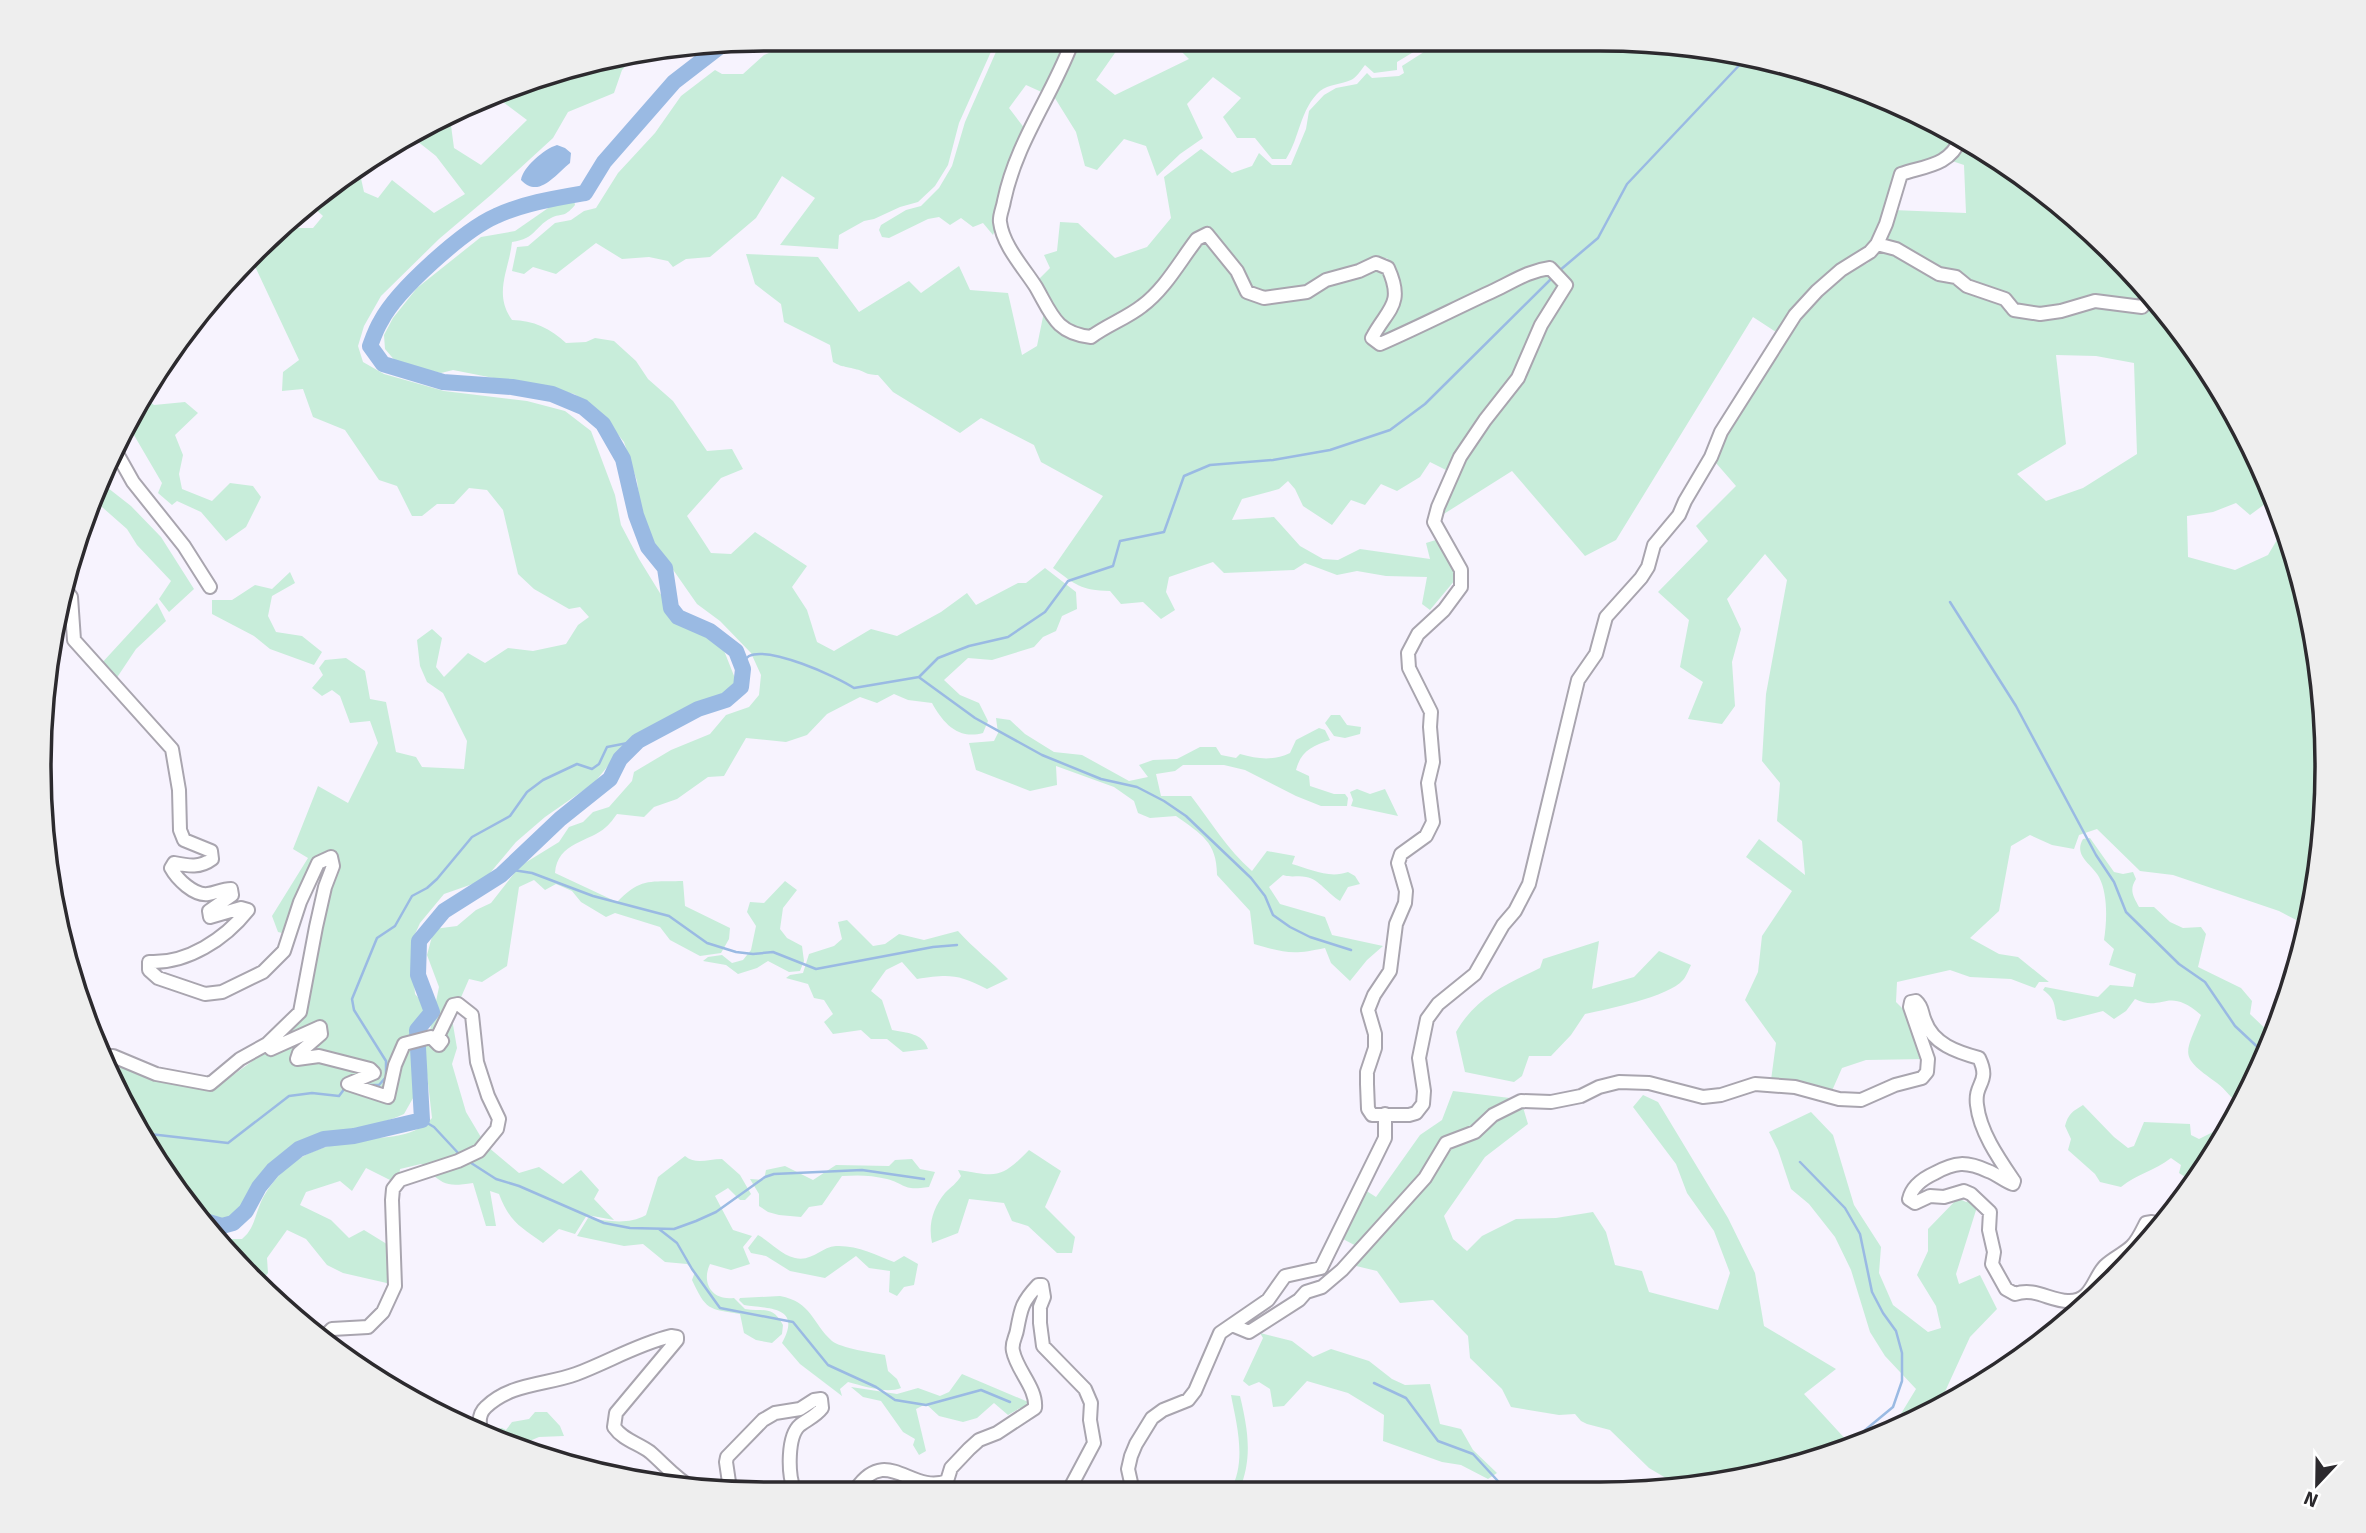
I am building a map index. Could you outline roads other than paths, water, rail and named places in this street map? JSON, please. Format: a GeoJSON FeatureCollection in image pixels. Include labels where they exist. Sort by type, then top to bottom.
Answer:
{"type":"FeatureCollection","features":[{"type":"Feature","properties":{"kind":"street"},"geometry":{"type":"LineString","coordinates":[[1068,51],[1017,155],[1008,180],[1000,221],[1006,241],[1058,326],[1074,335],[1091,337],[1141,308],[1154,296],[1197,239],[1207,234],[1237,271],[1247,292],[1264,298],[1307,292],[1326,280],[1359,271],[1376,263],[1388,268],[1394,280],[1395,293],[1392,311],[1380,322],[1372,338],[1380,344],[1425,325],[1531,270],[1550,268],[1566,285],[1541,325],[1518,378],[1460,457],[1434,522],[1461,570],[1461,587],[1444,610],[1419,634],[1408,653],[1409,668],[1432,712],[1430,727],[1433,762],[1428,783],[1433,822],[1426,836],[1401,854],[1398,863],[1406,891],[1405,903],[1396,924],[1390,971],[1374,995],[1368,1010],[1375,1034],[1375,1048],[1367,1072],[1368,1110],[1372,1115],[1409,1115],[1423,1104],[1424,1091],[1419,1058],[1427,1019],[1438,1004],[1475,974],[1529,884],[1578,680],[1596,654],[1606,617],[1648,567],[1654,545],[1679,515],[1711,457],[1721,432],[1795,315],[1817,290],[1877,244],[1901,174],[1932,166],[1944,160],[1956,147]]}},
{"type":"Feature","properties":{"kind":"street"},"geometry":{"type":"LineString","coordinates":[[1877,244],[1896,249],[1939,274],[1956,277],[1967,286],[2005,299],[2014,310],[2025,313],[2061,311],[2095,301],[2141,307],[2145,303]]}},
{"type":"Feature","properties":{"kind":"street"},"geometry":{"type":"LineString","coordinates":[[120,460],[133,482],[184,546],[209,587]]}},
{"type":"Feature","properties":{"kind":"street"},"geometry":{"type":"LineString","coordinates":[[71,599],[75,640],[172,749],[179,790],[180,830],[184,841],[211,852],[212,859],[205,864],[194,866],[174,863],[171,868],[176,876],[195,891],[208,894],[220,889],[231,889],[232,895],[209,911],[210,918],[241,908],[248,910],[211,944],[177,961],[149,962],[149,970],[158,978],[205,994],[222,992],[264,972],[284,951],[300,902],[318,863],[331,858],[333,866],[325,887],[312,958],[304,980],[300,1012],[267,1044],[240,1059],[210,1084],[156,1074],[112,1056]]}},
{"type":"Feature","properties":{"kind":"street"},"geometry":{"type":"LineString","coordinates":[[1232,1325],[1249,1332],[1299,1300],[1306,1292],[1322,1287],[1381,1229],[1425,1178],[1446,1143],[1475,1132],[1493,1115],[1521,1101],[1551,1102],[1581,1096],[1599,1087],[1619,1082],[1649,1083],[1703,1097],[1721,1095],[1755,1084],[1795,1087],[1839,1099],[1861,1100],[1895,1084],[1922,1078],[1927,1072],[1928,1059],[1910,1007],[1911,1002],[1916,1001],[1922,1006],[1925,1021],[1935,1038],[1958,1053],[1979,1058],[1985,1070],[1985,1077],[1976,1091],[1980,1119],[1995,1151],[2014,1181],[2013,1184],[2007,1182],[1989,1171],[1970,1165],[1953,1164],[1927,1176],[1914,1188],[1909,1199],[1915,1203],[1930,1196],[1944,1197],[1964,1191],[1990,1212],[1989,1230],[1994,1252],[1992,1264],[2006,1289],[2015,1294],[2035,1293],[2071,1302],[2076,1301]]}},
{"type":"Feature","properties":{"kind":"street"},"geometry":{"type":"LineString","coordinates":[[267,1044],[271,1049],[320,1027],[320,1034],[299,1053],[297,1059],[319,1056],[370,1069],[374,1073],[348,1084],[388,1097],[395,1065],[404,1044],[431,1037],[439,1045],[442,1041],[438,1036],[440,1027],[453,1005],[458,1004],[472,1015],[477,1062],[499,1119],[498,1129],[480,1151],[400,1180],[393,1189],[395,1286],[388,1304],[368,1326],[332,1329],[329,1332]]}},
{"type":"Feature","properties":{"kind":"street"},"geometry":{"type":"LineString","coordinates":[[1131,1482],[1128,1469],[1143,1431],[1163,1409],[1188,1400],[1195,1391],[1220,1332],[1268,1300],[1285,1276],[1321,1268],[1385,1138],[1385,1114]]}},
{"type":"Feature","properties":{"kind":"street"},"geometry":{"type":"LineString","coordinates":[[2134,1242],[2147,1223],[2151,1222]]}},
{"type":"Feature","properties":{"kind":"street"},"geometry":{"type":"LineString","coordinates":[[2096,1282],[2101,1270],[2127,1250]]}},
{"type":"Feature","properties":{"kind":"street"},"geometry":{"type":"LineString","coordinates":[[938,1482],[947,1481],[951,1468],[979,1440],[997,1433],[1035,1408],[1032,1392],[1013,1352],[1012,1344],[1017,1332],[1020,1310],[1038,1285],[1042,1285],[1044,1289],[1040,1323],[1043,1346],[1085,1389],[1091,1403],[1090,1420],[1094,1443],[1073,1482]]}},
{"type":"Feature","properties":{"kind":"street"},"geometry":{"type":"LineString","coordinates":[[479,1422],[486,1406],[520,1387],[573,1375],[671,1336],[677,1337],[615,1413],[613,1419],[618,1434],[649,1452],[674,1476]]}},
{"type":"Feature","properties":{"kind":"street"},"geometry":{"type":"LineString","coordinates":[[729,1481],[727,1457],[755,1428],[775,1413],[800,1409],[814,1400],[821,1399],[822,1408],[818,1414],[799,1425],[795,1431],[789,1471],[792,1482]]}},
{"type":"Feature","properties":{"kind":"street"},"geometry":{"type":"LineString","coordinates":[[862,1482],[884,1469],[900,1472],[924,1482]]}},
{"type":"Feature","properties":{"kind":"water"},"geometry":{"type":"Polygon","coordinates":[[[557,145],[571,153],[570,163],[553,179],[540,186],[534,187],[521,180],[535,159],[557,145]]]}},
{"type":"Feature","properties":{"kind":"waterway"},"geometry":{"type":"LineString","coordinates":[[217,1225],[233,1223],[246,1211],[259,1187],[273,1170],[299,1149],[324,1139],[354,1136],[422,1120],[417,1030],[432,1012],[418,975],[419,941],[444,911],[501,875],[560,819],[610,779],[620,759],[638,741],[698,709],[726,700],[741,687],[743,669],[736,651],[710,631],[678,617],[671,608],[665,568],[648,547],[636,515],[623,459],[603,424],[583,407],[552,394],[512,387],[443,382],[383,364],[370,346],[381,321],[401,293],[467,234],[496,216],[518,208],[585,193],[604,162],[674,82],[712,53]]}},
{"type":"Feature","properties":{"kind":"waterway"},"geometry":{"type":"LineString","coordinates":[[1559,271],[1598,238],[1627,184],[1739,65]]}},
{"type":"Feature","properties":{"kind":"waterway"},"geometry":{"type":"LineString","coordinates":[[741,664],[749,656],[771,655],[818,670],[854,688],[919,677],[938,658],[969,646],[1008,637],[1045,612],[1068,581],[1113,566],[1120,541],[1164,532],[1184,476],[1210,465],[1273,460],[1330,450],[1390,430],[1425,404],[1552,278]]}},
{"type":"Feature","properties":{"kind":"waterway"},"geometry":{"type":"LineString","coordinates":[[1950,602],[2016,706],[2096,855],[2114,882],[2126,912],[2179,964],[2205,982],[2235,1026],[2258,1047]]}},
{"type":"Feature","properties":{"kind":"waterway"},"geometry":{"type":"LineString","coordinates":[[920,678],[975,718],[1042,755],[1101,779],[1137,787],[1164,801],[1186,816],[1251,878],[1265,896],[1273,915],[1310,937],[1351,950]]}},
{"type":"Feature","properties":{"kind":"waterway"},"geometry":{"type":"LineString","coordinates":[[369,1085],[379,1085],[386,1077],[386,1061],[354,1010],[352,999],[377,938],[395,926],[412,896],[437,879],[472,837],[510,816],[527,792],[543,780],[577,764],[592,769],[599,764],[607,747],[638,741]]}},
{"type":"Feature","properties":{"kind":"waterway"},"geometry":{"type":"LineString","coordinates":[[506,869],[532,873],[593,896],[669,916],[707,943],[736,952],[773,952],[816,969],[957,945]]}},
{"type":"Feature","properties":{"kind":"waterway"},"geometry":{"type":"LineString","coordinates":[[153,1134],[228,1143],[289,1096],[312,1093],[339,1096],[345,1088]]}},
{"type":"Feature","properties":{"kind":"waterway"},"geometry":{"type":"LineString","coordinates":[[422,1120],[434,1127],[460,1155]]}},
{"type":"Feature","properties":{"kind":"waterway"},"geometry":{"type":"LineString","coordinates":[[468,1161],[496,1179],[519,1186],[604,1223],[630,1228],[674,1229],[696,1221],[716,1212],[765,1177],[774,1174],[862,1170],[924,1179]]}},
{"type":"Feature","properties":{"kind":"waterway"},"geometry":{"type":"LineString","coordinates":[[1800,1162],[1845,1208],[1860,1234],[1872,1292],[1896,1331],[1902,1353],[1902,1381],[1893,1407],[1863,1432]]}},
{"type":"Feature","properties":{"kind":"waterway"},"geometry":{"type":"LineString","coordinates":[[659,1229],[677,1243],[720,1308],[793,1322],[828,1365],[876,1387],[895,1400],[926,1405],[981,1390],[1010,1402]]}},
{"type":"Feature","properties":{"kind":"waterway"},"geometry":{"type":"LineString","coordinates":[[1374,1383],[1406,1398],[1438,1441],[1473,1454],[1499,1482]]}}]}
